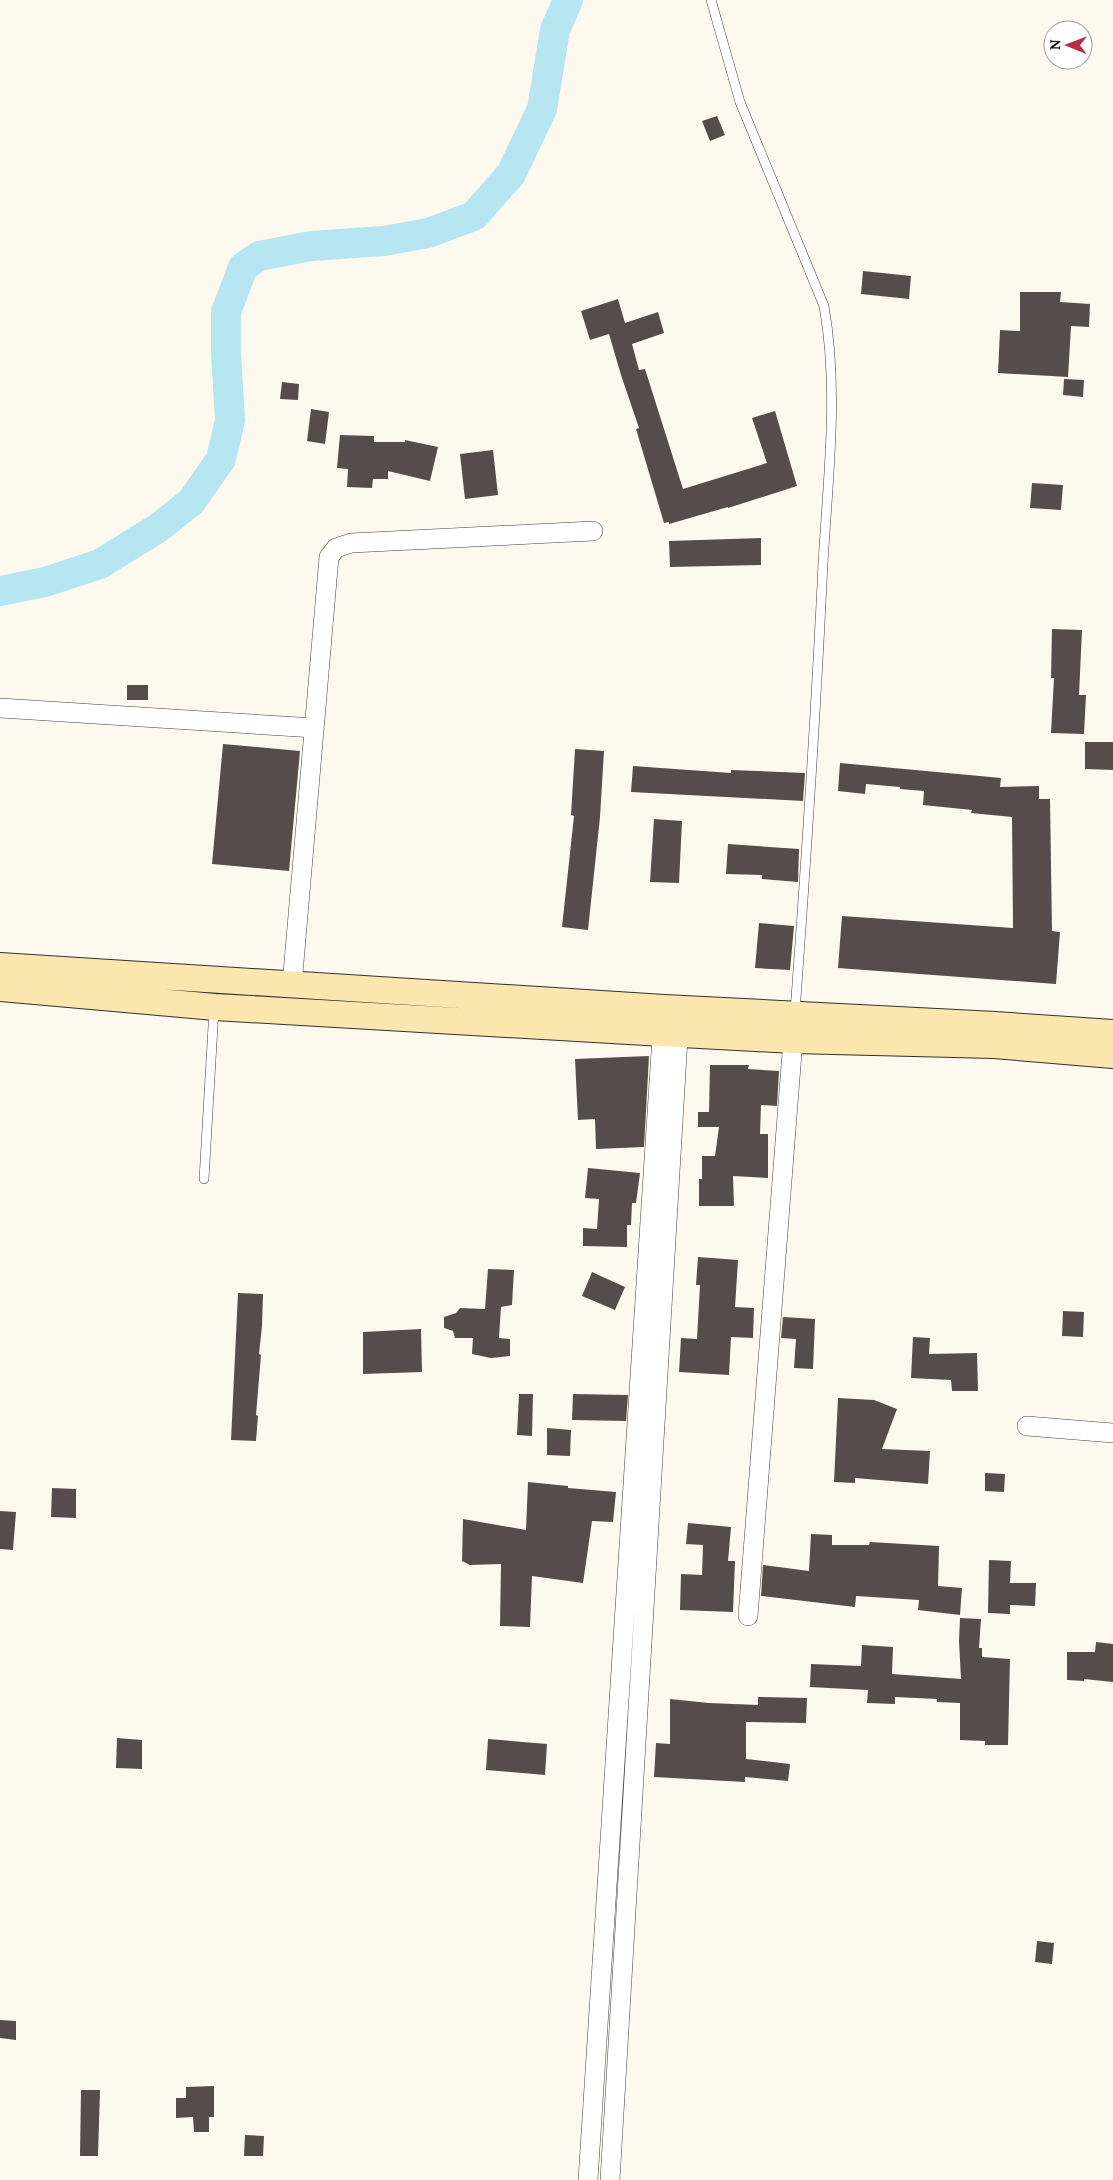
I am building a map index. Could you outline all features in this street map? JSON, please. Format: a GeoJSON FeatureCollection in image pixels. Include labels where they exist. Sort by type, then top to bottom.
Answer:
{"type":"FeatureCollection","features":[{"type":"Feature","properties":{"kind":"street"},"geometry":{"type":"LineString","coordinates":[[292,985],[329,557],[336,548],[351,543],[371,541],[593,531]]}},
{"type":"Feature","properties":{"kind":"street"},"geometry":{"type":"LineString","coordinates":[[0,708],[314,728]]}},
{"type":"Feature","properties":{"kind":"street"},"geometry":{"type":"LineString","coordinates":[[0,966],[292,985],[671,1021],[793,1040],[1113,1033]]}},
{"type":"Feature","properties":{"kind":"street"},"geometry":{"type":"LineString","coordinates":[[0,988],[215,1006],[671,1021],[795,1014],[994,1035],[1113,1055]]}},
{"type":"Feature","properties":{"kind":"street"},"geometry":{"type":"LineString","coordinates":[[610,2180],[633,1640],[671,1021]]}},
{"type":"Feature","properties":{"kind":"street"},"geometry":{"type":"LineString","coordinates":[[748,1616],[793,1040]]}},
{"type":"Feature","properties":{"kind":"street"},"geometry":{"type":"LineString","coordinates":[[1027,1426],[1113,1433]]}},
{"type":"Feature","properties":{"kind":"street"},"geometry":{"type":"LineString","coordinates":[[588,2180],[633,1640]]}},
{"type":"Feature","properties":{"kind":"lane"},"geometry":{"type":"LineString","coordinates":[[710,0],[740,102],[824,306],[830,341],[831,410],[814,765],[795,1014]]}},
{"type":"Feature","properties":{"kind":"lane"},"geometry":{"type":"LineString","coordinates":[[204,1179],[215,1006]]}},
{"type":"Feature","properties":{"kind":"building"},"geometry":{"type":"Polygon","coordinates":[[[717,116],[725,135],[710,141],[702,121],[717,116]]]}},
{"type":"Feature","properties":{"kind":"building"},"geometry":{"type":"Polygon","coordinates":[[[863,271],[911,276],[909,299],[861,294],[863,271]]]}},
{"type":"Feature","properties":{"kind":"building"},"geometry":{"type":"Polygon","coordinates":[[[1020,292],[1061,292],[1060,302],[1090,304],[1089,327],[1071,326],[1068,377],[998,373],[1000,330],[1020,331],[1020,292]]]}},
{"type":"Feature","properties":{"kind":"building"},"geometry":{"type":"Polygon","coordinates":[[[618,299],[625,323],[658,312],[664,333],[632,344],[639,370],[645,369],[683,489],[767,463],[752,418],[775,411],[797,486],[728,508],[669,524],[669,522],[664,523],[636,429],[639,428],[609,334],[590,340],[581,311],[618,299]]]}},
{"type":"Feature","properties":{"kind":"building"},"geometry":{"type":"Polygon","coordinates":[[[1064,379],[1084,380],[1083,397],[1063,395],[1064,379]]]}},
{"type":"Feature","properties":{"kind":"building"},"geometry":{"type":"Polygon","coordinates":[[[282,382],[299,384],[298,400],[280,399],[282,382]]]}},
{"type":"Feature","properties":{"kind":"building"},"geometry":{"type":"Polygon","coordinates":[[[311,409],[329,412],[325,444],[307,441],[311,409]]]}},
{"type":"Feature","properties":{"kind":"building"},"geometry":{"type":"Polygon","coordinates":[[[340,435],[374,436],[374,442],[405,442],[405,440],[438,447],[430,481],[388,471],[388,479],[373,479],[372,488],[347,487],[348,469],[337,468],[340,435]]]}},
{"type":"Feature","properties":{"kind":"building"},"geometry":{"type":"Polygon","coordinates":[[[493,450],[498,495],[465,499],[460,454],[493,450]]]}},
{"type":"Feature","properties":{"kind":"building"},"geometry":{"type":"Polygon","coordinates":[[[1032,483],[1063,485],[1061,510],[1030,508],[1032,483]]]}},
{"type":"Feature","properties":{"kind":"building"},"geometry":{"type":"Polygon","coordinates":[[[761,538],[761,565],[670,567],[669,541],[761,538]]]}},
{"type":"Feature","properties":{"kind":"building"},"geometry":{"type":"Polygon","coordinates":[[[1052,629],[1082,630],[1079,695],[1086,695],[1084,734],[1051,733],[1054,678],[1051,678],[1052,629]]]}},
{"type":"Feature","properties":{"kind":"building"},"geometry":{"type":"Polygon","coordinates":[[[127,685],[148,685],[148,700],[127,700],[127,685]]]}},
{"type":"Feature","properties":{"kind":"building"},"geometry":{"type":"Polygon","coordinates":[[[1085,742],[1113,742],[1113,770],[1085,769],[1085,742]]]}},
{"type":"Feature","properties":{"kind":"building"},"geometry":{"type":"Polygon","coordinates":[[[223,744],[300,751],[289,871],[212,864],[223,744]]]}},
{"type":"Feature","properties":{"kind":"building"},"geometry":{"type":"Polygon","coordinates":[[[575,749],[604,751],[600,817],[588,930],[562,927],[574,816],[571,815],[575,749]]]}},
{"type":"Feature","properties":{"kind":"building"},"geometry":{"type":"Polygon","coordinates":[[[840,763],[1001,778],[1000,787],[1039,786],[1039,799],[1050,799],[1052,931],[1060,932],[1056,984],[838,968],[842,916],[1013,928],[1012,817],[971,813],[972,810],[923,805],[924,791],[900,789],[900,787],[866,784],[865,794],[838,791],[840,763]]]}},
{"type":"Feature","properties":{"kind":"building"},"geometry":{"type":"Polygon","coordinates":[[[633,766],[731,773],[731,770],[805,773],[803,801],[631,792],[633,766]]]}},
{"type":"Feature","properties":{"kind":"building"},"geometry":{"type":"Polygon","coordinates":[[[654,819],[682,821],[679,883],[650,882],[654,819]]]}},
{"type":"Feature","properties":{"kind":"building"},"geometry":{"type":"Polygon","coordinates":[[[728,844],[799,849],[798,882],[762,879],[762,875],[726,874],[728,844]]]}},
{"type":"Feature","properties":{"kind":"building"},"geometry":{"type":"Polygon","coordinates":[[[759,923],[794,926],[790,970],[755,968],[759,923]]]}},
{"type":"Feature","properties":{"kind":"building"},"geometry":{"type":"Polygon","coordinates":[[[649,1056],[644,1147],[596,1149],[595,1119],[578,1120],[575,1059],[649,1056]]]}},
{"type":"Feature","properties":{"kind":"building"},"geometry":{"type":"Polygon","coordinates":[[[710,1065],[749,1065],[748,1069],[779,1071],[777,1106],[761,1105],[760,1134],[768,1134],[768,1178],[733,1176],[734,1206],[699,1206],[699,1179],[702,1179],[702,1156],[715,1156],[719,1127],[698,1127],[698,1112],[709,1112],[710,1065]]]}},
{"type":"Feature","properties":{"kind":"building"},"geometry":{"type":"Polygon","coordinates":[[[588,1168],[640,1173],[636,1203],[632,1203],[631,1225],[627,1225],[627,1247],[583,1246],[583,1228],[597,1229],[599,1199],[585,1198],[588,1168]]]}},
{"type":"Feature","properties":{"kind":"building"},"geometry":{"type":"Polygon","coordinates":[[[698,1257],[738,1260],[735,1307],[754,1308],[753,1338],[731,1337],[729,1375],[679,1372],[681,1338],[697,1339],[700,1285],[696,1285],[698,1257]]]}},
{"type":"Feature","properties":{"kind":"building"},"geometry":{"type":"Polygon","coordinates":[[[488,1269],[514,1270],[512,1305],[501,1307],[499,1338],[510,1339],[510,1356],[491,1358],[472,1354],[473,1338],[455,1338],[453,1331],[444,1328],[444,1317],[456,1313],[460,1308],[485,1309],[488,1269]]]}},
{"type":"Feature","properties":{"kind":"building"},"geometry":{"type":"Polygon","coordinates":[[[592,1272],[625,1287],[615,1310],[582,1296],[592,1272]]]}},
{"type":"Feature","properties":{"kind":"building"},"geometry":{"type":"Polygon","coordinates":[[[238,1293],[263,1294],[256,1441],[231,1440],[238,1293]]]}},
{"type":"Feature","properties":{"kind":"building"},"geometry":{"type":"Polygon","coordinates":[[[1063,1311],[1084,1312],[1083,1337],[1062,1336],[1063,1311]]]}},
{"type":"Feature","properties":{"kind":"building"},"geometry":{"type":"Polygon","coordinates":[[[783,1317],[815,1319],[813,1369],[794,1368],[796,1339],[781,1338],[783,1317]]]}},
{"type":"Feature","properties":{"kind":"building"},"geometry":{"type":"Polygon","coordinates":[[[421,1329],[422,1372],[363,1374],[363,1332],[421,1329]]]}},
{"type":"Feature","properties":{"kind":"building"},"geometry":{"type":"Polygon","coordinates":[[[913,1337],[930,1338],[929,1354],[977,1353],[978,1391],[952,1391],[951,1380],[911,1378],[913,1337]]]}},
{"type":"Feature","properties":{"kind":"building"},"geometry":{"type":"Polygon","coordinates":[[[519,1394],[533,1394],[532,1436],[517,1435],[519,1394]]]}},
{"type":"Feature","properties":{"kind":"building"},"geometry":{"type":"Polygon","coordinates":[[[573,1394],[628,1395],[626,1421],[572,1420],[573,1394]]]}},
{"type":"Feature","properties":{"kind":"building"},"geometry":{"type":"Polygon","coordinates":[[[838,1398],[874,1400],[897,1409],[882,1449],[930,1451],[928,1484],[855,1478],[855,1483],[834,1482],[838,1398]]]}},
{"type":"Feature","properties":{"kind":"building"},"geometry":{"type":"Polygon","coordinates":[[[547,1428],[571,1430],[570,1456],[547,1455],[547,1428]]]}},
{"type":"Feature","properties":{"kind":"building"},"geometry":{"type":"Polygon","coordinates":[[[985,1473],[1005,1474],[1004,1492],[985,1491],[985,1473]]]}},
{"type":"Feature","properties":{"kind":"building"},"geometry":{"type":"Polygon","coordinates":[[[528,1482],[616,1492],[613,1522],[592,1521],[583,1583],[532,1576],[530,1627],[500,1626],[501,1564],[470,1565],[462,1561],[463,1519],[526,1530],[528,1482]]]}},
{"type":"Feature","properties":{"kind":"building"},"geometry":{"type":"Polygon","coordinates":[[[52,1488],[76,1489],[76,1518],[51,1517],[52,1488]]]}},
{"type":"Feature","properties":{"kind":"building"},"geometry":{"type":"Polygon","coordinates":[[[0,1511],[16,1512],[13,1550],[0,1549],[0,1511]]]}},
{"type":"Feature","properties":{"kind":"building"},"geometry":{"type":"Polygon","coordinates":[[[688,1523],[731,1527],[728,1561],[735,1561],[733,1612],[680,1610],[681,1574],[702,1575],[703,1545],[686,1544],[688,1523]]]}},
{"type":"Feature","properties":{"kind":"building"},"geometry":{"type":"Polygon","coordinates":[[[811,1534],[832,1535],[832,1545],[869,1545],[870,1542],[939,1546],[938,1586],[962,1588],[960,1615],[918,1610],[919,1600],[856,1596],[855,1607],[761,1596],[763,1565],[809,1571],[811,1534]]]}},
{"type":"Feature","properties":{"kind":"building"},"geometry":{"type":"Polygon","coordinates":[[[989,1560],[1011,1561],[1010,1583],[1036,1583],[1035,1606],[1010,1605],[1010,1614],[988,1613],[989,1560]]]}},
{"type":"Feature","properties":{"kind":"building"},"geometry":{"type":"Polygon","coordinates":[[[960,1618],[981,1619],[979,1648],[982,1648],[982,1657],[1010,1659],[1008,1745],[985,1745],[985,1741],[960,1740],[960,1703],[937,1702],[937,1699],[895,1697],[895,1704],[867,1703],[868,1690],[810,1687],[811,1664],[861,1666],[862,1645],[893,1647],[892,1674],[961,1679],[960,1618]]]}},
{"type":"Feature","properties":{"kind":"building"},"geometry":{"type":"Polygon","coordinates":[[[1096,1642],[1113,1644],[1113,1682],[1084,1679],[1084,1681],[1067,1680],[1067,1652],[1095,1652],[1096,1642]]]}},
{"type":"Feature","properties":{"kind":"building"},"geometry":{"type":"Polygon","coordinates":[[[758,1697],[807,1698],[806,1723],[746,1722],[746,1759],[790,1764],[788,1781],[745,1777],[745,1782],[654,1777],[656,1743],[670,1744],[670,1699],[758,1705],[758,1697]]]}},
{"type":"Feature","properties":{"kind":"building"},"geometry":{"type":"Polygon","coordinates":[[[117,1738],[142,1740],[142,1769],[116,1768],[117,1738]]]}},
{"type":"Feature","properties":{"kind":"building"},"geometry":{"type":"Polygon","coordinates":[[[488,1739],[547,1744],[545,1775],[486,1770],[488,1739]]]}},
{"type":"Feature","properties":{"kind":"building"},"geometry":{"type":"Polygon","coordinates":[[[1037,1941],[1054,1943],[1052,1964],[1035,1962],[1037,1941]]]}},
{"type":"Feature","properties":{"kind":"building"},"geometry":{"type":"Polygon","coordinates":[[[0,2020],[16,2021],[16,2040],[0,2038],[0,2020]]]}},
{"type":"Feature","properties":{"kind":"building"},"geometry":{"type":"Polygon","coordinates":[[[214,2086],[214,2117],[209,2117],[209,2132],[194,2132],[193,2117],[176,2118],[176,2098],[186,2098],[186,2087],[214,2086]]]}},
{"type":"Feature","properties":{"kind":"building"},"geometry":{"type":"Polygon","coordinates":[[[81,2090],[100,2090],[98,2156],[80,2156],[81,2090]]]}},
{"type":"Feature","properties":{"kind":"building"},"geometry":{"type":"Polygon","coordinates":[[[245,2135],[264,2136],[263,2156],[244,2156],[245,2135]]]}},
{"type":"Feature","properties":{"kind":"waterway"},"geometry":{"type":"LineString","coordinates":[[0,591],[45,582],[100,564],[158,528],[191,502],[221,459],[230,420],[226,312],[243,267],[259,256],[311,246],[384,241],[428,233],[474,216],[511,174],[542,109],[555,30],[568,0]]}}]}
